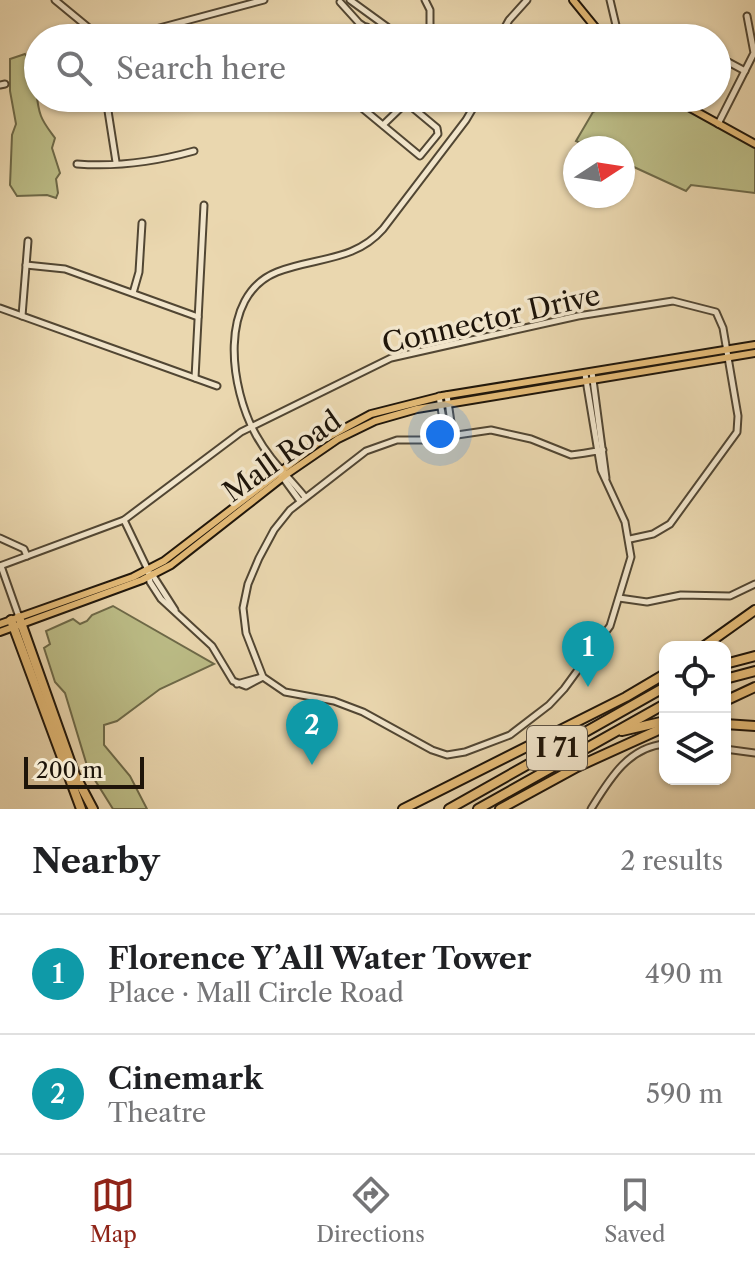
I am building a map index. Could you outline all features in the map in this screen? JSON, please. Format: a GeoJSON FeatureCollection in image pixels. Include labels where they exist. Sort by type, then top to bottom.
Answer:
{"type":"FeatureCollection","features":[{"type":"Feature","properties":{"kind":"highway"},"geometry":{"type":"LineString","coordinates":[[711,641],[755,610]]}},
{"type":"Feature","properties":{"kind":"highway"},"geometry":{"type":"LineString","coordinates":[[16,622],[81,809]]}},
{"type":"Feature","properties":{"kind":"highway"},"geometry":{"type":"LineString","coordinates":[[16,622],[73,770],[93,809]]}},
{"type":"Feature","properties":{"kind":"highway"},"geometry":{"type":"LineString","coordinates":[[731,662],[755,656]]}},
{"type":"Feature","properties":{"kind":"highway"},"geometry":{"type":"LineString","coordinates":[[731,677],[755,671]]}},
{"type":"Feature","properties":{"kind":"highway"},"geometry":{"type":"LineString","coordinates":[[403,809],[659,678]]}},
{"type":"Feature","properties":{"kind":"highway"},"geometry":{"type":"LineString","coordinates":[[731,698],[755,687]]}},
{"type":"Feature","properties":{"kind":"highway","name":"I 71"},"geometry":{"type":"LineString","coordinates":[[449,809],[659,690]]}},
{"type":"Feature","properties":{"kind":"highway","name":"I 71"},"geometry":{"type":"LineString","coordinates":[[478,809],[659,707]]}},
{"type":"Feature","properties":{"kind":"highway"},"geometry":{"type":"LineString","coordinates":[[731,724],[755,726]]}},
{"type":"Feature","properties":{"kind":"highway"},"geometry":{"type":"LineString","coordinates":[[614,733],[659,725]]}},
{"type":"Feature","properties":{"kind":"highway"},"geometry":{"type":"LineString","coordinates":[[500,809],[659,727]]}},
{"type":"Feature","properties":{"kind":"main road"},"geometry":{"type":"LineString","coordinates":[[573,0],[593,24]]}},
{"type":"Feature","properties":{"kind":"main road"},"geometry":{"type":"LineString","coordinates":[[697,112],[755,144]]}},
{"type":"Feature","properties":{"kind":"main road","name":"Mall Road"},"geometry":{"type":"LineString","coordinates":[[0,632],[16,622],[150,574],[283,474],[357,428],[393,414],[727,353],[755,345]]}},
{"type":"Feature","properties":{"kind":"main road","name":"Mall Road"},"geometry":{"type":"LineString","coordinates":[[727,353],[755,353]]}},
{"type":"Feature","properties":{"kind":"main road","name":"Mall Road"},"geometry":{"type":"LineString","coordinates":[[283,474],[319,442],[346,426],[390,408],[443,396],[589,377]]}},
{"type":"Feature","properties":{"kind":"main road","name":"Mall Road"},"geometry":{"type":"LineString","coordinates":[[0,624],[16,622]]}},
{"type":"Feature","properties":{"kind":"street"},"geometry":{"type":"LineString","coordinates":[[55,0],[87,24]]}},
{"type":"Feature","properties":{"kind":"street"},"geometry":{"type":"LineString","coordinates":[[174,24],[264,0]]}},
{"type":"Feature","properties":{"kind":"street"},"geometry":{"type":"LineString","coordinates":[[350,0],[383,24]]}},
{"type":"Feature","properties":{"kind":"street"},"geometry":{"type":"LineString","coordinates":[[425,0],[430,10],[430,24]]}},
{"type":"Feature","properties":{"kind":"street"},"geometry":{"type":"LineString","coordinates":[[507,24],[527,0]]}},
{"type":"Feature","properties":{"kind":"street"},"geometry":{"type":"LineString","coordinates":[[610,0],[616,24]]}},
{"type":"Feature","properties":{"kind":"street"},"geometry":{"type":"LineString","coordinates":[[340,2],[361,24]]}},
{"type":"Feature","properties":{"kind":"street"},"geometry":{"type":"LineString","coordinates":[[731,98],[755,53],[747,16]]}},
{"type":"Feature","properties":{"kind":"street"},"geometry":{"type":"LineString","coordinates":[[731,64],[745,71]]}},
{"type":"Feature","properties":{"kind":"street"},"geometry":{"type":"LineString","coordinates":[[108,112],[116,162]]}},
{"type":"Feature","properties":{"kind":"street"},"geometry":{"type":"LineString","coordinates":[[367,112],[420,156],[438,134],[437,128],[419,112]]}},
{"type":"Feature","properties":{"kind":"street"},"geometry":{"type":"LineString","coordinates":[[383,125],[395,112]]}},
{"type":"Feature","properties":{"kind":"street"},"geometry":{"type":"LineString","coordinates":[[302,499],[251,427],[239,391],[235,354],[238,319],[250,292],[261,281],[275,273],[348,254],[371,242],[471,112]]}},
{"type":"Feature","properties":{"kind":"street"},"geometry":{"type":"LineString","coordinates":[[718,124],[724,112]]}},
{"type":"Feature","properties":{"kind":"street"},"geometry":{"type":"LineString","coordinates":[[77,164],[171,157],[194,151]]}},
{"type":"Feature","properties":{"kind":"street"},"geometry":{"type":"LineString","coordinates":[[195,378],[204,205]]}},
{"type":"Feature","properties":{"kind":"street"},"geometry":{"type":"LineString","coordinates":[[133,293],[139,272],[142,223]]}},
{"type":"Feature","properties":{"kind":"street"},"geometry":{"type":"LineString","coordinates":[[22,316],[28,241]]}},
{"type":"Feature","properties":{"kind":"street"},"geometry":{"type":"LineString","coordinates":[[26,265],[65,269],[198,317]]}},
{"type":"Feature","properties":{"kind":"street","name":"Connector Drive"},"geometry":{"type":"LineString","coordinates":[[0,566],[124,520],[251,427],[398,356],[578,316],[680,301],[716,312],[723,328],[727,353]]}},
{"type":"Feature","properties":{"kind":"street"},"geometry":{"type":"LineString","coordinates":[[0,308],[217,386]]}},
{"type":"Feature","properties":{"kind":"street"},"geometry":{"type":"LineString","coordinates":[[629,539],[653,534],[670,524],[736,435],[738,416],[727,353]]}},
{"type":"Feature","properties":{"kind":"street"},"geometry":{"type":"LineString","coordinates":[[589,377],[606,483],[620,509],[629,539],[630,564],[610,626],[549,705],[510,735],[459,753],[437,752],[363,712],[334,701],[285,692],[263,677],[244,624],[245,594],[268,539],[282,518],[302,499],[373,447],[397,440],[449,437],[482,430],[502,431],[531,439],[571,455],[600,450]]}},
{"type":"Feature","properties":{"kind":"street"},"geometry":{"type":"LineString","coordinates":[[443,396],[449,437]]}},
{"type":"Feature","properties":{"kind":"street"},"geometry":{"type":"LineString","coordinates":[[124,520],[161,599],[212,646],[230,677],[237,684],[263,677]]}},
{"type":"Feature","properties":{"kind":"street"},"geometry":{"type":"LineString","coordinates":[[0,538],[24,549],[27,556]]}},
{"type":"Feature","properties":{"kind":"street"},"geometry":{"type":"LineString","coordinates":[[0,566],[16,622]]}},
{"type":"Feature","properties":{"kind":"street"},"geometry":{"type":"LineString","coordinates":[[619,598],[647,602],[681,595],[730,596],[755,584]]}},
{"type":"Feature","properties":{"kind":"street"},"geometry":{"type":"LineString","coordinates":[[591,809],[631,756],[659,745]]}},
{"type":"Feature","properties":{"kind":"street"},"geometry":{"type":"LineString","coordinates":[[731,750],[755,753]]}},
{"type":"Feature","properties":{"kind":"green space"},"geometry":{"type":"Polygon","coordinates":[[[24,54],[24,112],[40,112],[55,138],[52,148],[60,173],[56,179],[56,198],[47,195],[17,196],[10,185],[12,135],[16,124],[10,91],[10,59],[24,54]]]}},
{"type":"Feature","properties":{"kind":"green space"},"geometry":{"type":"Polygon","coordinates":[[[593,112],[697,112],[755,144],[755,193],[691,185],[686,191],[635,168],[635,136],[579,136],[593,112]]]}},
{"type":"Feature","properties":{"kind":"green space"},"geometry":{"type":"Polygon","coordinates":[[[113,606],[214,664],[160,689],[117,721],[104,725],[104,745],[130,776],[147,809],[113,809],[88,769],[65,693],[55,682],[44,648],[50,644],[46,631],[73,619],[80,624],[113,606]]]}},
{"type":"Feature","properties":{"kind":"place","name":"Florence Y’All Water Tower"},"geometry":{"type":"Point","coordinates":[588,687]}},
{"type":"Feature","properties":{"kind":"place","name":"Cinemark"},"geometry":{"type":"Point","coordinates":[312,765]}}]}
